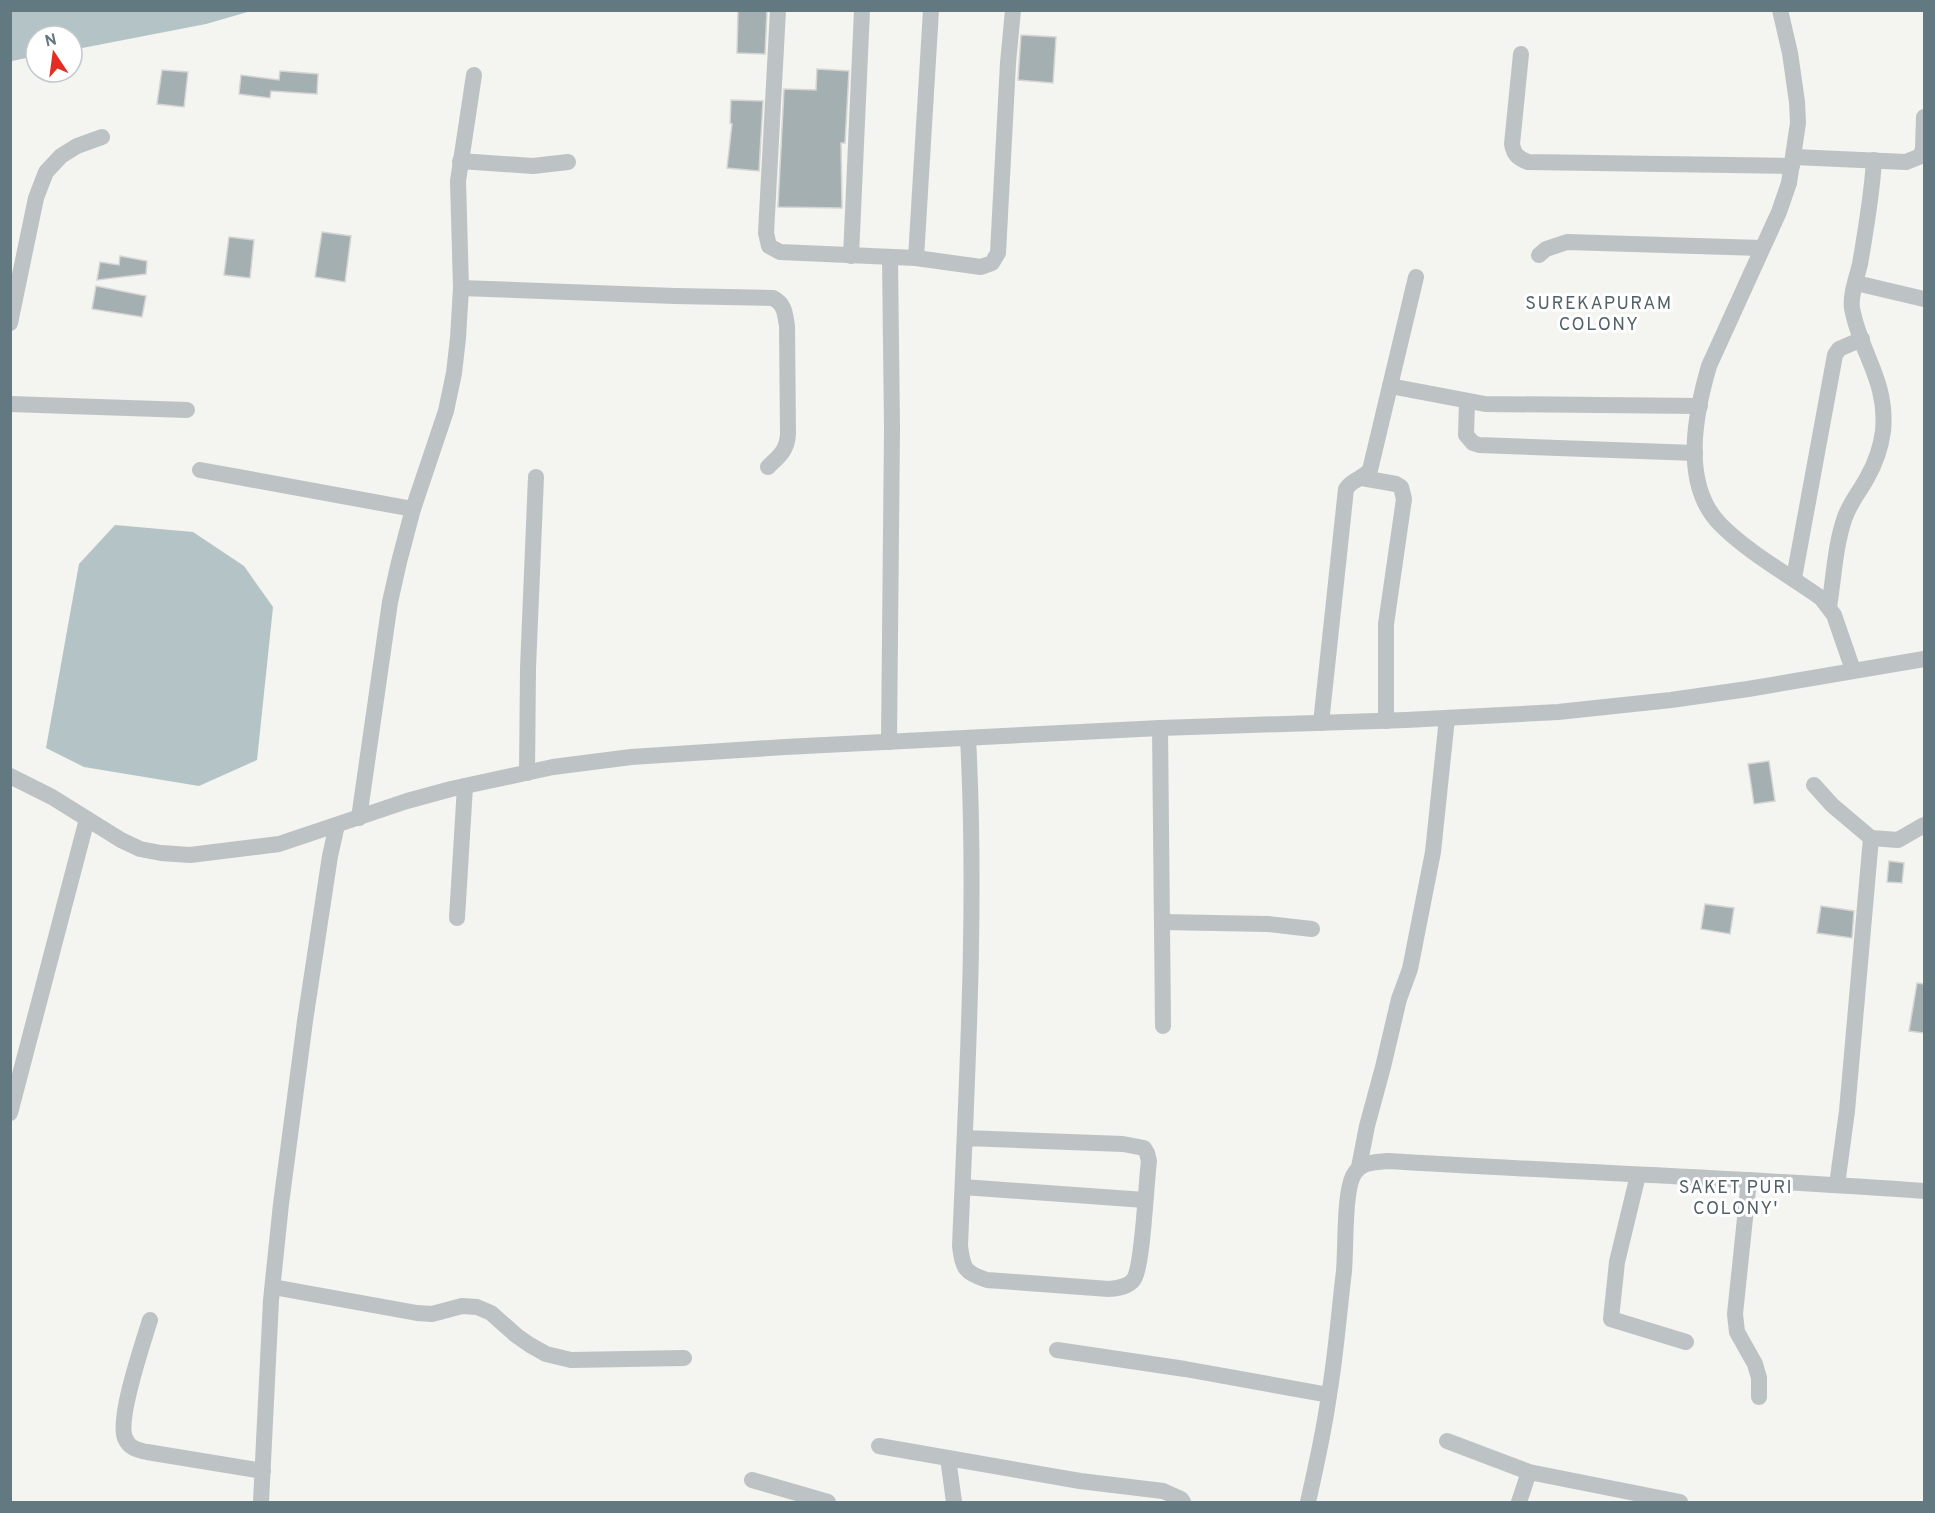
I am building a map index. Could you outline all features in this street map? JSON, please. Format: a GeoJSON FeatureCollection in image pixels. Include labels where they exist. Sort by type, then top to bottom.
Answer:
{"type":"FeatureCollection","features":[{"type":"Feature","properties":{"kind":"street"},"geometry":{"type":"LineString","coordinates":[[778,10],[766,233],[770,246],[780,252],[916,258],[981,267],[992,263],[996,258],[1013,10]]}},
{"type":"Feature","properties":{"kind":"street"},"geometry":{"type":"LineString","coordinates":[[851,256],[862,10]]}},
{"type":"Feature","properties":{"kind":"street"},"geometry":{"type":"LineString","coordinates":[[916,258],[931,10]]}},
{"type":"Feature","properties":{"kind":"street"},"geometry":{"type":"LineString","coordinates":[[1780,10],[1790,52],[1797,102],[1798,123],[1793,161],[1786,193],[1709,366],[1702,390],[1695,453],[1695,475],[1709,510],[1720,524],[1746,546],[1821,598],[1829,607],[1834,615],[1853,670]]}},
{"type":"Feature","properties":{"kind":"street"},"geometry":{"type":"LineString","coordinates":[[1521,54],[1512,144],[1518,158],[1528,162],[1874,160],[1906,162],[1921,156],[1924,148],[1924,117]]}},
{"type":"Feature","properties":{"kind":"street"},"geometry":{"type":"LineString","coordinates":[[359,818],[390,602],[413,509],[448,401],[458,338],[461,288],[458,215],[460,161],[474,75]]}},
{"type":"Feature","properties":{"kind":"street"},"geometry":{"type":"LineString","coordinates":[[10,323],[36,198],[46,172],[61,156],[77,146],[102,137]]}},
{"type":"Feature","properties":{"kind":"street"},"geometry":{"type":"LineString","coordinates":[[1829,607],[1845,517],[1852,501],[1867,479],[1883,433],[1882,396],[1877,375],[1862,339],[1852,306],[1866,228],[1874,160]]}},
{"type":"Feature","properties":{"kind":"street"},"geometry":{"type":"LineString","coordinates":[[460,161],[533,166],[550,166],[568,162]]}},
{"type":"Feature","properties":{"kind":"street"},"geometry":{"type":"LineString","coordinates":[[1539,255],[1546,249],[1567,242],[1761,248]]}},
{"type":"Feature","properties":{"kind":"street"},"geometry":{"type":"LineString","coordinates":[[889,742],[892,440],[890,258]]}},
{"type":"Feature","properties":{"kind":"street"},"geometry":{"type":"LineString","coordinates":[[1321,723],[1346,489],[1370,470],[1416,277]]}},
{"type":"Feature","properties":{"kind":"street"},"geometry":{"type":"LineString","coordinates":[[1856,283],[1924,299]]}},
{"type":"Feature","properties":{"kind":"street"},"geometry":{"type":"LineString","coordinates":[[461,288],[773,298],[780,302],[784,309],[787,326],[788,445],[768,467]]}},
{"type":"Feature","properties":{"kind":"street"},"geometry":{"type":"LineString","coordinates":[[1794,578],[1835,355],[1839,349],[1862,339]]}},
{"type":"Feature","properties":{"kind":"street"},"geometry":{"type":"LineString","coordinates":[[1390,386],[1485,404],[1700,406]]}},
{"type":"Feature","properties":{"kind":"street"},"geometry":{"type":"LineString","coordinates":[[1467,402],[1466,435],[1473,443],[1479,445],[1695,453]]}},
{"type":"Feature","properties":{"kind":"street"},"geometry":{"type":"LineString","coordinates":[[10,404],[187,410]]}},
{"type":"Feature","properties":{"kind":"street"},"geometry":{"type":"LineString","coordinates":[[200,470],[413,509]]}},
{"type":"Feature","properties":{"kind":"street"},"geometry":{"type":"LineString","coordinates":[[527,772],[528,668],[537,477]]}},
{"type":"Feature","properties":{"kind":"street"},"geometry":{"type":"LineString","coordinates":[[1362,478],[1396,484],[1401,487],[1404,499],[1386,624],[1386,721]]}},
{"type":"Feature","properties":{"kind":"street"},"geometry":{"type":"LineString","coordinates":[[10,776],[52,797],[121,840],[140,849],[190,855],[279,844],[407,801],[465,786],[553,767],[632,757],[1160,728],[1386,721],[1558,712],[1748,689],[1924,659]]}},
{"type":"Feature","properties":{"kind":"street"},"geometry":{"type":"LineString","coordinates":[[1308,1503],[1329,1395],[1345,1262],[1348,1198],[1352,1178],[1359,1167],[1367,1126],[1410,969],[1431,864],[1447,718]]}},
{"type":"Feature","properties":{"kind":"street"},"geometry":{"type":"LineString","coordinates":[[1160,728],[1163,1026]]}},
{"type":"Feature","properties":{"kind":"street"},"geometry":{"type":"LineString","coordinates":[[965,1138],[1123,1144],[1144,1148],[1148,1153],[1149,1161],[1138,1271],[1133,1281],[1122,1287],[1109,1289],[987,1280],[970,1275],[963,1265],[960,1246],[972,942],[972,817],[968,738]]}},
{"type":"Feature","properties":{"kind":"street"},"geometry":{"type":"LineString","coordinates":[[1814,785],[1832,805],[1871,838],[1898,840],[1924,825]]}},
{"type":"Feature","properties":{"kind":"street"},"geometry":{"type":"LineString","coordinates":[[457,918],[465,786]]}},
{"type":"Feature","properties":{"kind":"street"},"geometry":{"type":"LineString","coordinates":[[10,1113],[87,819]]}},
{"type":"Feature","properties":{"kind":"street"},"geometry":{"type":"LineString","coordinates":[[261,1503],[273,1287],[292,1109],[325,885],[337,825]]}},
{"type":"Feature","properties":{"kind":"street"},"geometry":{"type":"LineString","coordinates":[[1837,1185],[1871,838]]}},
{"type":"Feature","properties":{"kind":"street"},"geometry":{"type":"LineString","coordinates":[[1162,922],[1268,924],[1312,929]]}},
{"type":"Feature","properties":{"kind":"street"},"geometry":{"type":"LineString","coordinates":[[1359,1167],[1388,1161],[1924,1191]]}},
{"type":"Feature","properties":{"kind":"street"},"geometry":{"type":"LineString","coordinates":[[1638,1175],[1617,1262],[1611,1319],[1686,1342]]}},
{"type":"Feature","properties":{"kind":"street"},"geometry":{"type":"LineString","coordinates":[[1749,1180],[1735,1314],[1737,1332],[1755,1364],[1759,1378],[1759,1397]]}},
{"type":"Feature","properties":{"kind":"street"},"geometry":{"type":"LineString","coordinates":[[963,1187],[1145,1200]]}},
{"type":"Feature","properties":{"kind":"street"},"geometry":{"type":"LineString","coordinates":[[273,1287],[417,1314],[432,1314],[462,1306],[477,1307],[491,1312],[530,1345],[546,1354],[570,1360],[684,1358]]}},
{"type":"Feature","properties":{"kind":"street"},"geometry":{"type":"LineString","coordinates":[[150,1320],[128,1400],[123,1428],[125,1439],[132,1448],[147,1452],[263,1471]]}},
{"type":"Feature","properties":{"kind":"street"},"geometry":{"type":"LineString","coordinates":[[1057,1350],[1185,1369],[1329,1395]]}},
{"type":"Feature","properties":{"kind":"street"},"geometry":{"type":"LineString","coordinates":[[1447,1441],[1529,1472],[1680,1503]]}},
{"type":"Feature","properties":{"kind":"street"},"geometry":{"type":"LineString","coordinates":[[879,1446],[1080,1481],[1138,1496],[1163,1491],[1182,1499],[1183,1503]]}},
{"type":"Feature","properties":{"kind":"street"},"geometry":{"type":"LineString","coordinates":[[948,1458],[954,1503]]}},
{"type":"Feature","properties":{"kind":"street"},"geometry":{"type":"LineString","coordinates":[[1519,1503],[1529,1472]]}},
{"type":"Feature","properties":{"kind":"street"},"geometry":{"type":"LineString","coordinates":[[752,1480],[828,1503]]}},
{"type":"Feature","properties":{"kind":"shaded area"},"geometry":{"type":"Polygon","coordinates":[[[11,10],[251,11],[206,24],[84,48],[84,24],[24,24],[24,58],[10,61],[11,10]]]}},
{"type":"Feature","properties":{"kind":"shaded area"},"geometry":{"type":"Polygon","coordinates":[[[115,525],[193,532],[244,566],[273,607],[257,760],[199,786],[84,767],[46,748],[79,564],[115,525]]]}},
{"type":"Feature","properties":{"kind":"building"},"geometry":{"type":"Polygon","coordinates":[[[738,10],[767,11],[765,54],[737,53],[738,10]]]}},
{"type":"Feature","properties":{"kind":"building"},"geometry":{"type":"Polygon","coordinates":[[[1021,35],[1056,37],[1053,83],[1018,80],[1021,35]]]}},
{"type":"Feature","properties":{"kind":"building"},"geometry":{"type":"Polygon","coordinates":[[[817,69],[849,71],[845,143],[841,143],[842,208],[778,207],[784,89],[816,90],[817,69]]]}},
{"type":"Feature","properties":{"kind":"building"},"geometry":{"type":"Polygon","coordinates":[[[162,70],[188,72],[184,107],[157,104],[162,70]]]}},
{"type":"Feature","properties":{"kind":"building"},"geometry":{"type":"Polygon","coordinates":[[[280,71],[318,74],[317,94],[271,91],[270,98],[239,94],[241,75],[279,80],[280,71]]]}},
{"type":"Feature","properties":{"kind":"building"},"geometry":{"type":"Polygon","coordinates":[[[731,100],[763,101],[759,171],[727,168],[732,124],[730,123],[731,100]]]}},
{"type":"Feature","properties":{"kind":"building"},"geometry":{"type":"Polygon","coordinates":[[[322,232],[351,236],[345,282],[315,277],[322,232]]]}},
{"type":"Feature","properties":{"kind":"building"},"geometry":{"type":"Polygon","coordinates":[[[229,237],[254,240],[250,278],[224,275],[229,237]]]}},
{"type":"Feature","properties":{"kind":"building"},"geometry":{"type":"Polygon","coordinates":[[[120,256],[147,261],[146,274],[97,280],[100,262],[119,265],[120,256]]]}},
{"type":"Feature","properties":{"kind":"building"},"geometry":{"type":"Polygon","coordinates":[[[96,286],[146,296],[142,317],[92,309],[96,286]]]}},
{"type":"Feature","properties":{"kind":"building"},"geometry":{"type":"Polygon","coordinates":[[[1769,761],[1775,801],[1754,804],[1748,764],[1769,761]]]}},
{"type":"Feature","properties":{"kind":"building"},"geometry":{"type":"Polygon","coordinates":[[[1889,861],[1904,863],[1902,883],[1887,882],[1889,861]]]}},
{"type":"Feature","properties":{"kind":"building"},"geometry":{"type":"Polygon","coordinates":[[[1705,904],[1734,908],[1730,934],[1701,929],[1705,904]]]}},
{"type":"Feature","properties":{"kind":"building"},"geometry":{"type":"Polygon","coordinates":[[[1821,906],[1854,911],[1852,938],[1817,933],[1821,906]]]}},
{"type":"Feature","properties":{"kind":"building"},"geometry":{"type":"Polygon","coordinates":[[[1917,983],[1924,984],[1924,1033],[1909,1031],[1917,983]]]}},
{"type":"Feature","properties":{"kind":"district","name":"SUREKAPURAM COLONY"},"geometry":{"type":"Point","coordinates":[1599,313]}},
{"type":"Feature","properties":{"kind":"district","name":"SAKET PURI COLONY'"},"geometry":{"type":"Point","coordinates":[1736,1197]}}]}
